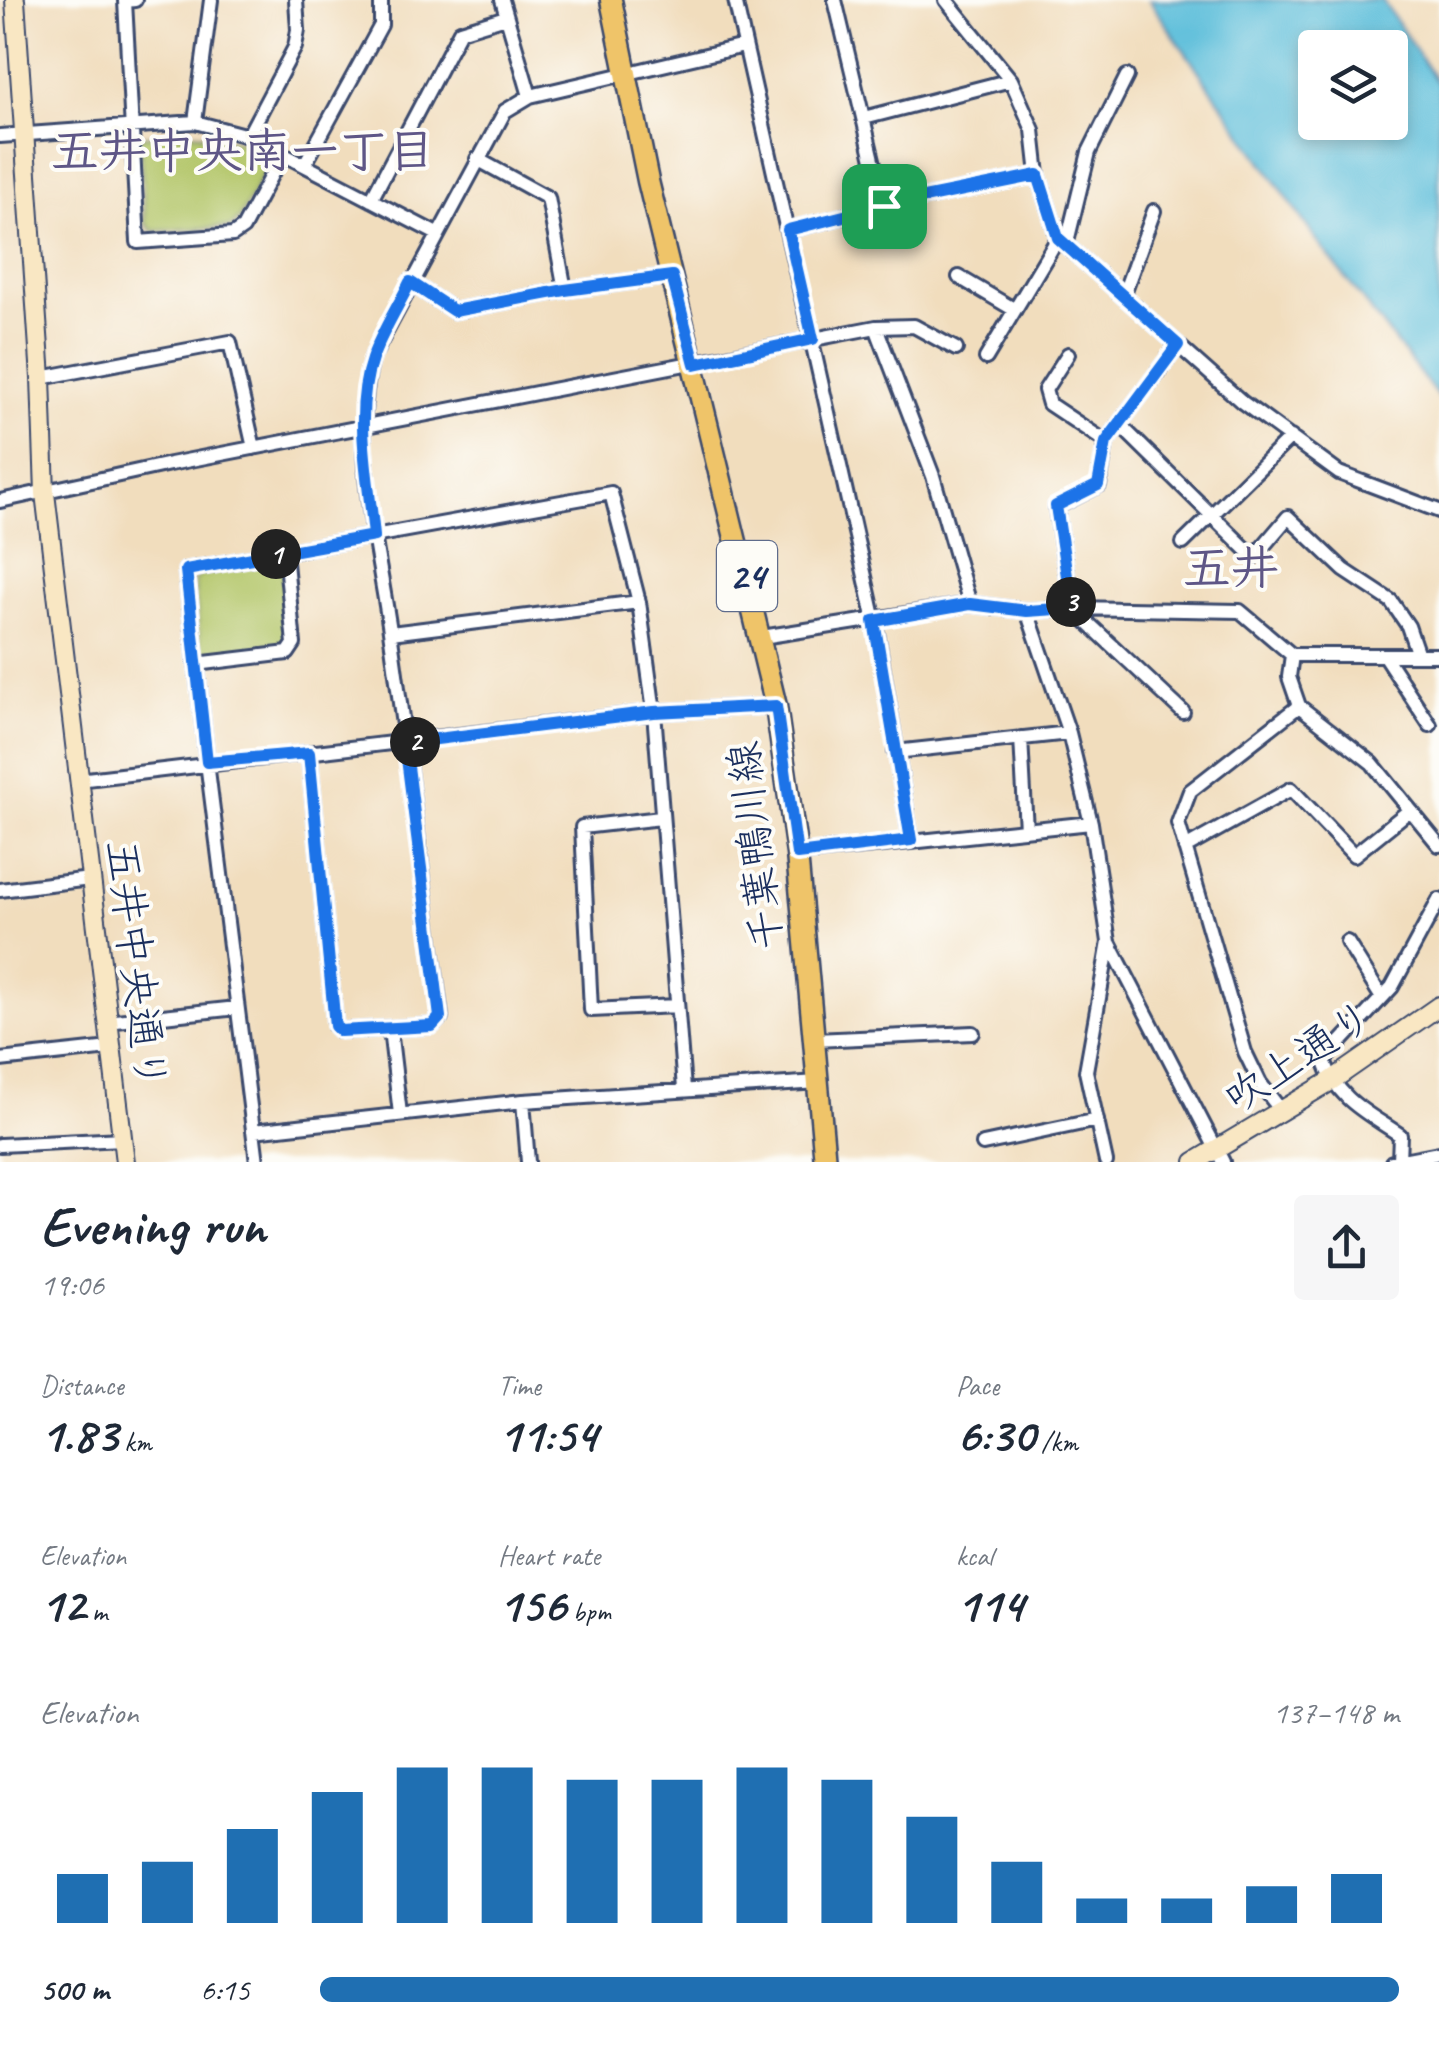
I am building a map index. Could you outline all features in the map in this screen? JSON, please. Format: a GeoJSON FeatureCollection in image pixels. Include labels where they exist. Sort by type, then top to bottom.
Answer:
{"type":"FeatureCollection","features":[{"type":"Feature","properties":{"kind":"main road","name":"千葉鴨川線"},"geometry":{"type":"LineString","coordinates":[[611,0],[624,74],[776,706],[797,854],[825,1162]]}},
{"type":"Feature","properties":{"kind":"street","name":"五井中央通り"},"geometry":{"type":"LineString","coordinates":[[16,0],[41,378],[44,493],[126,1162]]}},
{"type":"Feature","properties":{"kind":"street"},"geometry":{"type":"LineString","coordinates":[[136,0],[125,1],[138,242],[232,235],[243,228],[283,153]]}},
{"type":"Feature","properties":{"kind":"street"},"geometry":{"type":"LineString","coordinates":[[195,122],[211,0]]}},
{"type":"Feature","properties":{"kind":"street"},"geometry":{"type":"LineString","coordinates":[[248,136],[295,47],[296,0]]}},
{"type":"Feature","properties":{"kind":"street"},"geometry":{"type":"LineString","coordinates":[[306,164],[380,25],[381,0]]}},
{"type":"Feature","properties":{"kind":"street"},"geometry":{"type":"LineString","coordinates":[[502,0],[530,96]]}},
{"type":"Feature","properties":{"kind":"street"},"geometry":{"type":"LineString","coordinates":[[736,0],[874,621],[911,840]]}},
{"type":"Feature","properties":{"kind":"street"},"geometry":{"type":"LineString","coordinates":[[836,0],[884,206]]}},
{"type":"Feature","properties":{"kind":"street"},"geometry":{"type":"LineString","coordinates":[[946,0],[1011,80],[1032,130],[1038,175],[1062,242],[1242,402],[1339,473],[1439,511]]}},
{"type":"Feature","properties":{"kind":"street"},"geometry":{"type":"LineString","coordinates":[[371,200],[460,32],[506,17]]}},
{"type":"Feature","properties":{"kind":"street"},"geometry":{"type":"LineString","coordinates":[[309,753],[335,1026],[340,1031],[432,1026],[440,1017],[391,633],[374,536],[364,427],[372,358],[504,111],[530,96],[744,46]]}},
{"type":"Feature","properties":{"kind":"street"},"geometry":{"type":"LineString","coordinates":[[986,358],[1062,242],[1089,152],[1127,76]]}},
{"type":"Feature","properties":{"kind":"street"},"geometry":{"type":"LineString","coordinates":[[864,118],[1011,80]]}},
{"type":"Feature","properties":{"kind":"street"},"geometry":{"type":"LineString","coordinates":[[0,136],[195,122],[248,136],[437,234]]}},
{"type":"Feature","properties":{"kind":"street"},"geometry":{"type":"LineString","coordinates":[[477,158],[548,198],[565,290]]}},
{"type":"Feature","properties":{"kind":"street"},"geometry":{"type":"LineString","coordinates":[[788,230],[1038,175]]}},
{"type":"Feature","properties":{"kind":"street"},"geometry":{"type":"LineString","coordinates":[[1123,296],[1154,211]]}},
{"type":"Feature","properties":{"kind":"street"},"geometry":{"type":"LineString","coordinates":[[410,282],[454,311],[565,290],[672,276]]}},
{"type":"Feature","properties":{"kind":"street"},"geometry":{"type":"LineString","coordinates":[[959,278],[1015,310]]}},
{"type":"Feature","properties":{"kind":"street"},"geometry":{"type":"LineString","coordinates":[[0,501],[876,327],[914,326],[956,349]]}},
{"type":"Feature","properties":{"kind":"street"},"geometry":{"type":"LineString","coordinates":[[876,327],[933,476],[970,604]]}},
{"type":"Feature","properties":{"kind":"street"},"geometry":{"type":"LineString","coordinates":[[41,378],[230,342],[254,448]]}},
{"type":"Feature","properties":{"kind":"street"},"geometry":{"type":"LineString","coordinates":[[1178,345],[1106,442],[1098,485],[1056,506],[1072,608],[1182,712]]}},
{"type":"Feature","properties":{"kind":"street"},"geometry":{"type":"LineString","coordinates":[[1068,354],[1045,390],[1049,404],[1106,442]]}},
{"type":"Feature","properties":{"kind":"street"},"geometry":{"type":"LineString","coordinates":[[1119,424],[1254,557],[1288,516],[1344,570],[1390,601],[1408,626],[1418,655]]}},
{"type":"Feature","properties":{"kind":"street"},"geometry":{"type":"LineString","coordinates":[[1183,543],[1290,437]]}},
{"type":"Feature","properties":{"kind":"street"},"geometry":{"type":"LineString","coordinates":[[257,1162],[186,570],[611,493],[638,602],[654,712],[684,1089]]}},
{"type":"Feature","properties":{"kind":"street"},"geometry":{"type":"LineString","coordinates":[[196,664],[288,653],[294,644],[285,552]]}},
{"type":"Feature","properties":{"kind":"street"},"geometry":{"type":"LineString","coordinates":[[391,633],[638,602]]}},
{"type":"Feature","properties":{"kind":"street"},"geometry":{"type":"LineString","coordinates":[[762,636],[970,604],[1027,611],[1240,611],[1292,655],[1439,655]]}},
{"type":"Feature","properties":{"kind":"street"},"geometry":{"type":"LineString","coordinates":[[1027,611],[1070,733],[1109,942],[1220,1157]]}},
{"type":"Feature","properties":{"kind":"street"},"geometry":{"type":"LineString","coordinates":[[1292,655],[1289,677],[1298,706],[1372,763],[1439,844]]}},
{"type":"Feature","properties":{"kind":"street"},"geometry":{"type":"LineString","coordinates":[[1384,655],[1430,725]]}},
{"type":"Feature","properties":{"kind":"street"},"geometry":{"type":"LineString","coordinates":[[78,780],[654,712],[776,706]]}},
{"type":"Feature","properties":{"kind":"street"},"geometry":{"type":"LineString","coordinates":[[1282,1112],[1245,1052],[1178,822],[1190,791],[1298,706]]}},
{"type":"Feature","properties":{"kind":"street"},"geometry":{"type":"LineString","coordinates":[[896,752],[1070,733]]}},
{"type":"Feature","properties":{"kind":"street"},"geometry":{"type":"LineString","coordinates":[[1020,738],[1026,830]]}},
{"type":"Feature","properties":{"kind":"street"},"geometry":{"type":"LineString","coordinates":[[1185,848],[1291,789],[1354,855],[1410,810]]}},
{"type":"Feature","properties":{"kind":"street"},"geometry":{"type":"LineString","coordinates":[[660,818],[582,826],[591,1010],[677,1006]]}},
{"type":"Feature","properties":{"kind":"street"},"geometry":{"type":"LineString","coordinates":[[797,854],[1090,824]]}},
{"type":"Feature","properties":{"kind":"street"},"geometry":{"type":"LineString","coordinates":[[0,890],[90,879]]}},
{"type":"Feature","properties":{"kind":"street"},"geometry":{"type":"LineString","coordinates":[[1439,900],[1392,987],[1324,1060],[1331,1081],[1342,1094],[1400,1136],[1395,1161],[1439,1152]]}},
{"type":"Feature","properties":{"kind":"street"},"geometry":{"type":"LineString","coordinates":[[1106,1162],[1086,1071],[1109,942]]}},
{"type":"Feature","properties":{"kind":"street"},"geometry":{"type":"LineString","coordinates":[[1347,942],[1382,998]]}},
{"type":"Feature","properties":{"kind":"street","name":"吹上通り"},"geometry":{"type":"LineString","coordinates":[[1195,1162],[1220,1157],[1439,1006]]}},
{"type":"Feature","properties":{"kind":"street"},"geometry":{"type":"LineString","coordinates":[[107,1022],[237,1008]]}},
{"type":"Feature","properties":{"kind":"street"},"geometry":{"type":"LineString","coordinates":[[390,1030],[400,1114]]}},
{"type":"Feature","properties":{"kind":"street"},"geometry":{"type":"LineString","coordinates":[[814,1040],[973,1033]]}},
{"type":"Feature","properties":{"kind":"street"},"geometry":{"type":"LineString","coordinates":[[0,1060],[110,1048]]}},
{"type":"Feature","properties":{"kind":"street"},"geometry":{"type":"LineString","coordinates":[[252,1130],[523,1101],[819,1082]]}},
{"type":"Feature","properties":{"kind":"street"},"geometry":{"type":"LineString","coordinates":[[523,1101],[528,1162]]}},
{"type":"Feature","properties":{"kind":"street"},"geometry":{"type":"LineString","coordinates":[[983,1144],[1097,1120]]}},
{"type":"Feature","properties":{"kind":"street"},"geometry":{"type":"LineString","coordinates":[[0,1145],[123,1139]]}},
{"type":"Feature","properties":{"kind":"green space"},"geometry":{"type":"Polygon","coordinates":[[[196,133],[244,143],[266,154],[269,163],[239,220],[231,227],[152,231],[145,223],[139,139],[196,133]]]}},
{"type":"Feature","properties":{"kind":"green space"},"geometry":{"type":"Polygon","coordinates":[[[273,561],[282,567],[288,639],[281,648],[205,656],[200,652],[194,581],[199,575],[273,561]]]}},
{"type":"Feature","properties":{"kind":"water"},"geometry":{"type":"Polygon","coordinates":[[[1149,0],[1382,0],[1402,30],[1298,30],[1298,140],[1408,140],[1408,39],[1439,85],[1439,398],[1320,245],[1149,0]]]}},
{"type":"Feature","properties":{"kind":"district","name":"五井中央南一丁目"},"geometry":{"type":"Point","coordinates":[243,151]}},
{"type":"Feature","properties":{"kind":"district","name":"五井"},"geometry":{"type":"Point","coordinates":[1231,568]}},
{"type":"Feature","properties":{"kind":"route"},"geometry":{"type":"LineString","coordinates":[[1038,175],[1058,238],[1178,345],[1106,442],[1098,485],[1056,506],[1072,608],[1027,611],[970,604],[874,621],[911,840],[797,854],[776,706],[654,712],[405,743],[440,1017],[432,1026],[340,1031],[335,1026],[309,753],[207,762],[186,570],[374,536],[364,427],[367,379],[372,358],[410,282],[454,311],[565,290],[672,276],[695,364],[813,339],[788,230],[884,206],[1038,175]]}}]}
